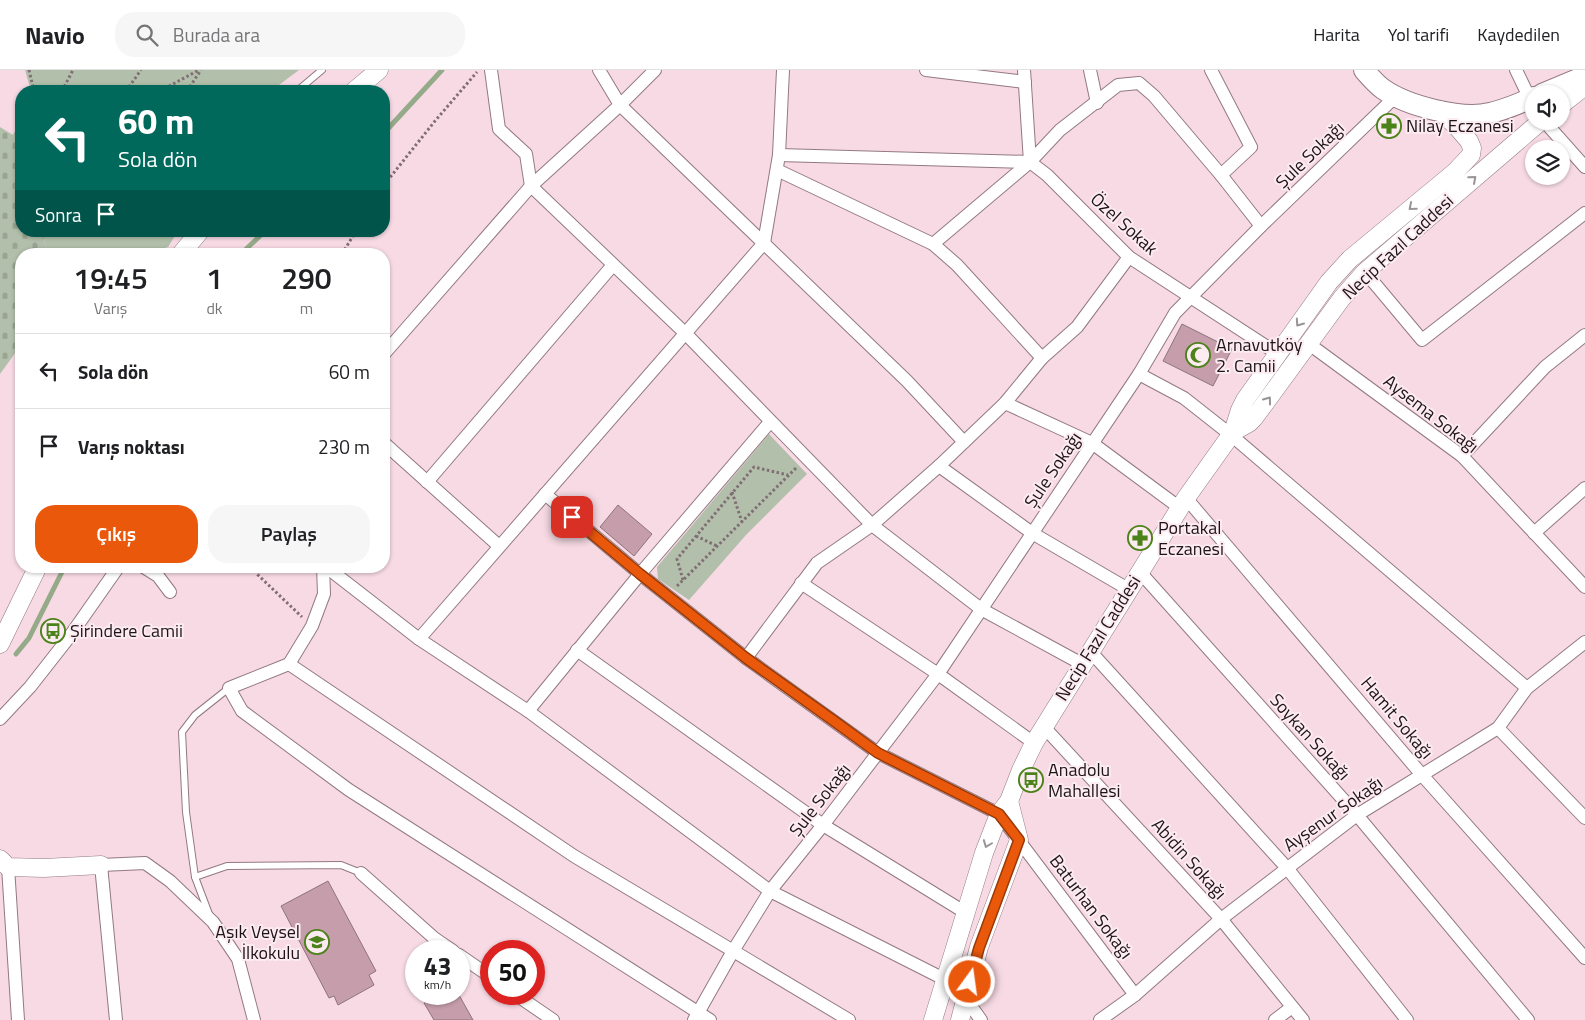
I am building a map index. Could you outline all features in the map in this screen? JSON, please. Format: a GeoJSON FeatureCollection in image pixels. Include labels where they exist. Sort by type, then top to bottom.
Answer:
{"type":"FeatureCollection","features":[{"type":"Feature","properties":{"kind":"main road"},"geometry":{"type":"LineString","coordinates":[[361,85],[379,70]]}},
{"type":"Feature","properties":{"kind":"main road"},"geometry":{"type":"LineString","coordinates":[[1364,70],[1383,90],[1428,108],[1468,115],[1490,113],[1525,101]]}},
{"type":"Feature","properties":{"kind":"main road"},"geometry":{"type":"LineString","coordinates":[[1564,85],[1585,76]]}},
{"type":"Feature","properties":{"kind":"main road"},"geometry":{"type":"LineString","coordinates":[[1570,98],[1585,86]]}},
{"type":"Feature","properties":{"kind":"main road","name":"Necip Fazıl Caddesi"},"geometry":{"type":"LineString","coordinates":[[933,1020],[984,853],[1004,807],[1034,743],[1139,571],[1183,503],[1232,434],[1240,410],[1329,282],[1350,259],[1454,172],[1471,155],[1472,148],[1469,141],[1439,110]]}},
{"type":"Feature","properties":{"kind":"main road","name":"Necip Fazıl Caddesi"},"geometry":{"type":"LineString","coordinates":[[1232,434],[1254,418],[1342,298],[1365,272],[1531,130]]}},
{"type":"Feature","properties":{"kind":"main road"},"geometry":{"type":"LineString","coordinates":[[187,248],[195,237]]}},
{"type":"Feature","properties":{"kind":"main road"},"geometry":{"type":"LineString","coordinates":[[0,644],[35,573]]}},
{"type":"Feature","properties":{"kind":"main road"},"geometry":{"type":"LineString","coordinates":[[960,1020],[979,948],[1019,840],[1004,807]]}},
{"type":"Feature","properties":{"kind":"main road"},"geometry":{"type":"LineString","coordinates":[[4,863],[44,868],[101,865]]}},
{"type":"Feature","properties":{"kind":"street"},"geometry":{"type":"LineString","coordinates":[[490,70],[499,129],[526,154],[531,186],[686,334],[872,525],[981,609],[1086,657],[1287,868],[1408,1020]]}},
{"type":"Feature","properties":{"kind":"street"},"geometry":{"type":"LineString","coordinates":[[599,70],[620,105],[907,381],[964,442]]}},
{"type":"Feature","properties":{"kind":"street"},"geometry":{"type":"LineString","coordinates":[[390,347],[531,186],[620,105],[655,70]]}},
{"type":"Feature","properties":{"kind":"street"},"geometry":{"type":"LineString","coordinates":[[420,638],[764,243],[779,155],[782,70]]}},
{"type":"Feature","properties":{"kind":"street"},"geometry":{"type":"LineString","coordinates":[[926,70],[1025,76],[1030,162]]}},
{"type":"Feature","properties":{"kind":"street"},"geometry":{"type":"LineString","coordinates":[[1090,70],[1097,102]]}},
{"type":"Feature","properties":{"kind":"street"},"geometry":{"type":"LineString","coordinates":[[1211,70],[1251,147],[1220,175]]}},
{"type":"Feature","properties":{"kind":"street"},"geometry":{"type":"LineString","coordinates":[[1516,70],[1527,85]]}},
{"type":"Feature","properties":{"kind":"street"},"geometry":{"type":"LineString","coordinates":[[933,244],[1030,162],[1060,130],[1118,85],[1139,84],[1154,96],[1261,226]]}},
{"type":"Feature","properties":{"kind":"street","name":"Şule Sokağı"},"geometry":{"type":"LineString","coordinates":[[696,1016],[770,891],[823,825],[938,674],[1139,374],[1175,313],[1261,226],[1396,96]]}},
{"type":"Feature","properties":{"kind":"street"},"geometry":{"type":"LineString","coordinates":[[1550,130],[1585,167]]}},
{"type":"Feature","properties":{"kind":"street"},"geometry":{"type":"LineString","coordinates":[[779,155],[1030,162]]}},
{"type":"Feature","properties":{"kind":"street","name":"Özel Sokak"},"geometry":{"type":"LineString","coordinates":[[1030,162],[1047,175],[1129,257],[1278,354]]}},
{"type":"Feature","properties":{"kind":"street"},"geometry":{"type":"LineString","coordinates":[[777,170],[933,244],[957,265],[1042,358]]}},
{"type":"Feature","properties":{"kind":"street"},"geometry":{"type":"LineString","coordinates":[[1365,272],[1422,340],[1585,213]]}},
{"type":"Feature","properties":{"kind":"street"},"geometry":{"type":"LineString","coordinates":[[746,658],[817,563],[872,525],[939,466],[1005,403],[1042,358],[1077,327],[1129,257]]}},
{"type":"Feature","properties":{"kind":"street"},"geometry":{"type":"LineString","coordinates":[[427,482],[613,265]]}},
{"type":"Feature","properties":{"kind":"street"},"geometry":{"type":"LineString","coordinates":[[1462,456],[1545,367],[1585,335]]}},
{"type":"Feature","properties":{"kind":"street","name":"Aysema Sokağı"},"geometry":{"type":"LineString","coordinates":[[1309,344],[1462,456],[1585,587]]}},
{"type":"Feature","properties":{"kind":"street"},"geometry":{"type":"LineString","coordinates":[[1139,374],[1184,398],[1232,434],[1527,688]]}},
{"type":"Feature","properties":{"kind":"street","name":"Hamit Sokağı"},"geometry":{"type":"LineString","coordinates":[[1005,403],[1092,443],[1183,503],[1585,958]]}},
{"type":"Feature","properties":{"kind":"street"},"geometry":{"type":"LineString","coordinates":[[528,711],[640,574],[770,422]]}},
{"type":"Feature","properties":{"kind":"street"},"geometry":{"type":"LineString","coordinates":[[390,448],[499,546]]}},
{"type":"Feature","properties":{"kind":"street"},"geometry":{"type":"LineString","coordinates":[[939,466],[1032,533],[1128,589]]}},
{"type":"Feature","properties":{"kind":"street"},"geometry":{"type":"LineString","coordinates":[[1534,533],[1585,488]]}},
{"type":"Feature","properties":{"kind":"street"},"geometry":{"type":"LineString","coordinates":[[545,494],[640,574],[746,658],[878,753],[1004,807]]}},
{"type":"Feature","properties":{"kind":"street","name":"Soykan Sokağı"},"geometry":{"type":"LineString","coordinates":[[1139,571],[1357,815],[1528,1020]]}},
{"type":"Feature","properties":{"kind":"street"},"geometry":{"type":"LineString","coordinates":[[0,719],[30,687],[70,636],[114,573]]}},
{"type":"Feature","properties":{"kind":"street"},"geometry":{"type":"LineString","coordinates":[[153,573],[158,576],[170,592]]}},
{"type":"Feature","properties":{"kind":"street"},"geometry":{"type":"LineString","coordinates":[[324,573],[324,594],[312,626],[289,664],[229,688],[242,711],[349,790],[696,1016],[710,1020]]}},
{"type":"Feature","properties":{"kind":"street"},"geometry":{"type":"LineString","coordinates":[[333,573],[420,638],[528,711],[770,891],[946,980],[966,999],[981,1020]]}},
{"type":"Feature","properties":{"kind":"street"},"geometry":{"type":"LineString","coordinates":[[801,583],[938,674],[1034,743]]}},
{"type":"Feature","properties":{"kind":"street"},"geometry":{"type":"LineString","coordinates":[[1585,642],[1527,688],[1498,728],[1580,804],[1585,818]]}},
{"type":"Feature","properties":{"kind":"street"},"geometry":{"type":"LineString","coordinates":[[578,650],[823,825],[966,912]]}},
{"type":"Feature","properties":{"kind":"street"},"geometry":{"type":"LineString","coordinates":[[289,664],[574,856],[849,1020]]}},
{"type":"Feature","properties":{"kind":"street","name":"Abidin Sokağı"},"geometry":{"type":"LineString","coordinates":[[1044,726],[1220,919],[1303,1020]]}},
{"type":"Feature","properties":{"kind":"street","name":"Ayşenur Sokağı"},"geometry":{"type":"LineString","coordinates":[[1100,1020],[1135,995],[1220,919],[1357,815],[1498,728]]}},
{"type":"Feature","properties":{"kind":"street","name":"Baturhan Sokağı"},"geometry":{"type":"LineString","coordinates":[[1019,840],[1135,995]]}},
{"type":"Feature","properties":{"kind":"street"},"geometry":{"type":"LineString","coordinates":[[4,863],[18,1020]]}},
{"type":"Feature","properties":{"kind":"street"},"geometry":{"type":"LineString","coordinates":[[116,1020],[101,865],[144,863],[170,881],[213,922],[238,959],[254,1020]]}},
{"type":"Feature","properties":{"kind":"street"},"geometry":{"type":"LineString","coordinates":[[361,873],[437,940]]}},
{"type":"Feature","properties":{"kind":"street"},"geometry":{"type":"LineString","coordinates":[[531,1005],[553,1020]]}},
{"type":"Feature","properties":{"kind":"street"},"geometry":{"type":"LineString","coordinates":[[1275,1020],[1292,1007]]}},
{"type":"Feature","properties":{"kind":"lane"},"geometry":{"type":"LineString","coordinates":[[304,85],[322,70]]}},
{"type":"Feature","properties":{"kind":"lane"},"geometry":{"type":"LineString","coordinates":[[213,922],[195,877],[186,812],[182,732],[195,715],[229,688]]}},
{"type":"Feature","properties":{"kind":"lane"},"geometry":{"type":"LineString","coordinates":[[195,877],[226,866],[341,865],[361,873]]}},
{"type":"Feature","properties":{"kind":"path"},"geometry":{"type":"LineString","coordinates":[[30,70],[33,85]]}},
{"type":"Feature","properties":{"kind":"path"},"geometry":{"type":"LineString","coordinates":[[65,85],[73,70]]}},
{"type":"Feature","properties":{"kind":"path"},"geometry":{"type":"LineString","coordinates":[[130,85],[141,70]]}},
{"type":"Feature","properties":{"kind":"path"},"geometry":{"type":"LineString","coordinates":[[171,85],[200,70]]}},
{"type":"Feature","properties":{"kind":"path"},"geometry":{"type":"LineString","coordinates":[[191,85],[200,70]]}},
{"type":"Feature","properties":{"kind":"path"},"geometry":{"type":"LineString","coordinates":[[390,177],[479,70]]}},
{"type":"Feature","properties":{"kind":"path"},"geometry":{"type":"LineString","coordinates":[[346,248],[352,237]]}},
{"type":"Feature","properties":{"kind":"path"},"geometry":{"type":"LineString","coordinates":[[668,596],[806,458]]}},
{"type":"Feature","properties":{"kind":"path"},"geometry":{"type":"LineString","coordinates":[[683,580],[677,559],[754,467],[788,475]]}},
{"type":"Feature","properties":{"kind":"path"},"geometry":{"type":"LineString","coordinates":[[732,492],[742,522]]}},
{"type":"Feature","properties":{"kind":"path"},"geometry":{"type":"LineString","coordinates":[[696,536],[717,546]]}},
{"type":"Feature","properties":{"kind":"path"},"geometry":{"type":"LineString","coordinates":[[257,573],[312,626]]}},
{"type":"Feature","properties":{"kind":"green space"},"geometry":{"type":"Polygon","coordinates":[[[25,70],[299,70],[279,85],[29,85],[25,70]]]}},
{"type":"Feature","properties":{"kind":"green space"},"geometry":{"type":"Polygon","coordinates":[[[0,127],[13,135],[15,142],[15,237],[44,237],[46,248],[15,248],[15,353],[0,374],[0,127]]]}},
{"type":"Feature","properties":{"kind":"green space"},"geometry":{"type":"Polygon","coordinates":[[[44,237],[174,237],[168,247],[165,248],[46,248],[44,237]]]}},
{"type":"Feature","properties":{"kind":"green space"},"geometry":{"type":"Polygon","coordinates":[[[769,434],[807,474],[746,535],[689,600],[658,579],[657,567],[769,434]]]}},
{"type":"Feature","properties":{"kind":"building","name":"Arnavutköy 2. Camii"},"geometry":{"type":"Polygon","coordinates":[[[1182,324],[1232,349],[1213,386],[1163,361],[1182,324]]]}},
{"type":"Feature","properties":{"kind":"building"},"geometry":{"type":"Polygon","coordinates":[[[618,505],[652,534],[634,556],[600,527],[618,505]]]}},
{"type":"Feature","properties":{"kind":"building"},"geometry":{"type":"Polygon","coordinates":[[[328,881],[376,971],[369,975],[374,985],[338,1005],[334,996],[329,998],[281,906],[328,881]]]}},
{"type":"Feature","properties":{"kind":"building"},"geometry":{"type":"Polygon","coordinates":[[[425,1005],[465,1005],[473,1020],[434,1020],[425,1005]]]}},
{"type":"Feature","properties":{"kind":"waterway"},"geometry":{"type":"LineString","coordinates":[[390,126],[442,70]]}},
{"type":"Feature","properties":{"kind":"waterway"},"geometry":{"type":"LineString","coordinates":[[247,248],[259,237]]}},
{"type":"Feature","properties":{"kind":"waterway"},"geometry":{"type":"LineString","coordinates":[[16,654],[29,638],[62,573]]}},
{"type":"Feature","properties":{"kind":"place","name":"Nilay Eczanesi"},"geometry":{"type":"Point","coordinates":[1389,126]}},
{"type":"Feature","properties":{"kind":"place","name":"Arnavutköy 2. Camii"},"geometry":{"type":"Point","coordinates":[1198,355]}},
{"type":"Feature","properties":{"kind":"place","name":"Portakal Eczanesi"},"geometry":{"type":"Point","coordinates":[1140,538]}},
{"type":"Feature","properties":{"kind":"place","name":"Şirindere Camii"},"geometry":{"type":"Point","coordinates":[53,631]}},
{"type":"Feature","properties":{"kind":"place","name":"Anadolu Mahallesi"},"geometry":{"type":"Point","coordinates":[1031,780]}},
{"type":"Feature","properties":{"kind":"place","name":"Aşık Veysel İlkokulu"},"geometry":{"type":"Point","coordinates":[317,942]}},
{"type":"Feature","properties":{"kind":"route"},"geometry":{"type":"LineString","coordinates":[[572,517],[746,658],[878,753],[999,814],[1019,840],[979,948],[970,982]]}}]}
